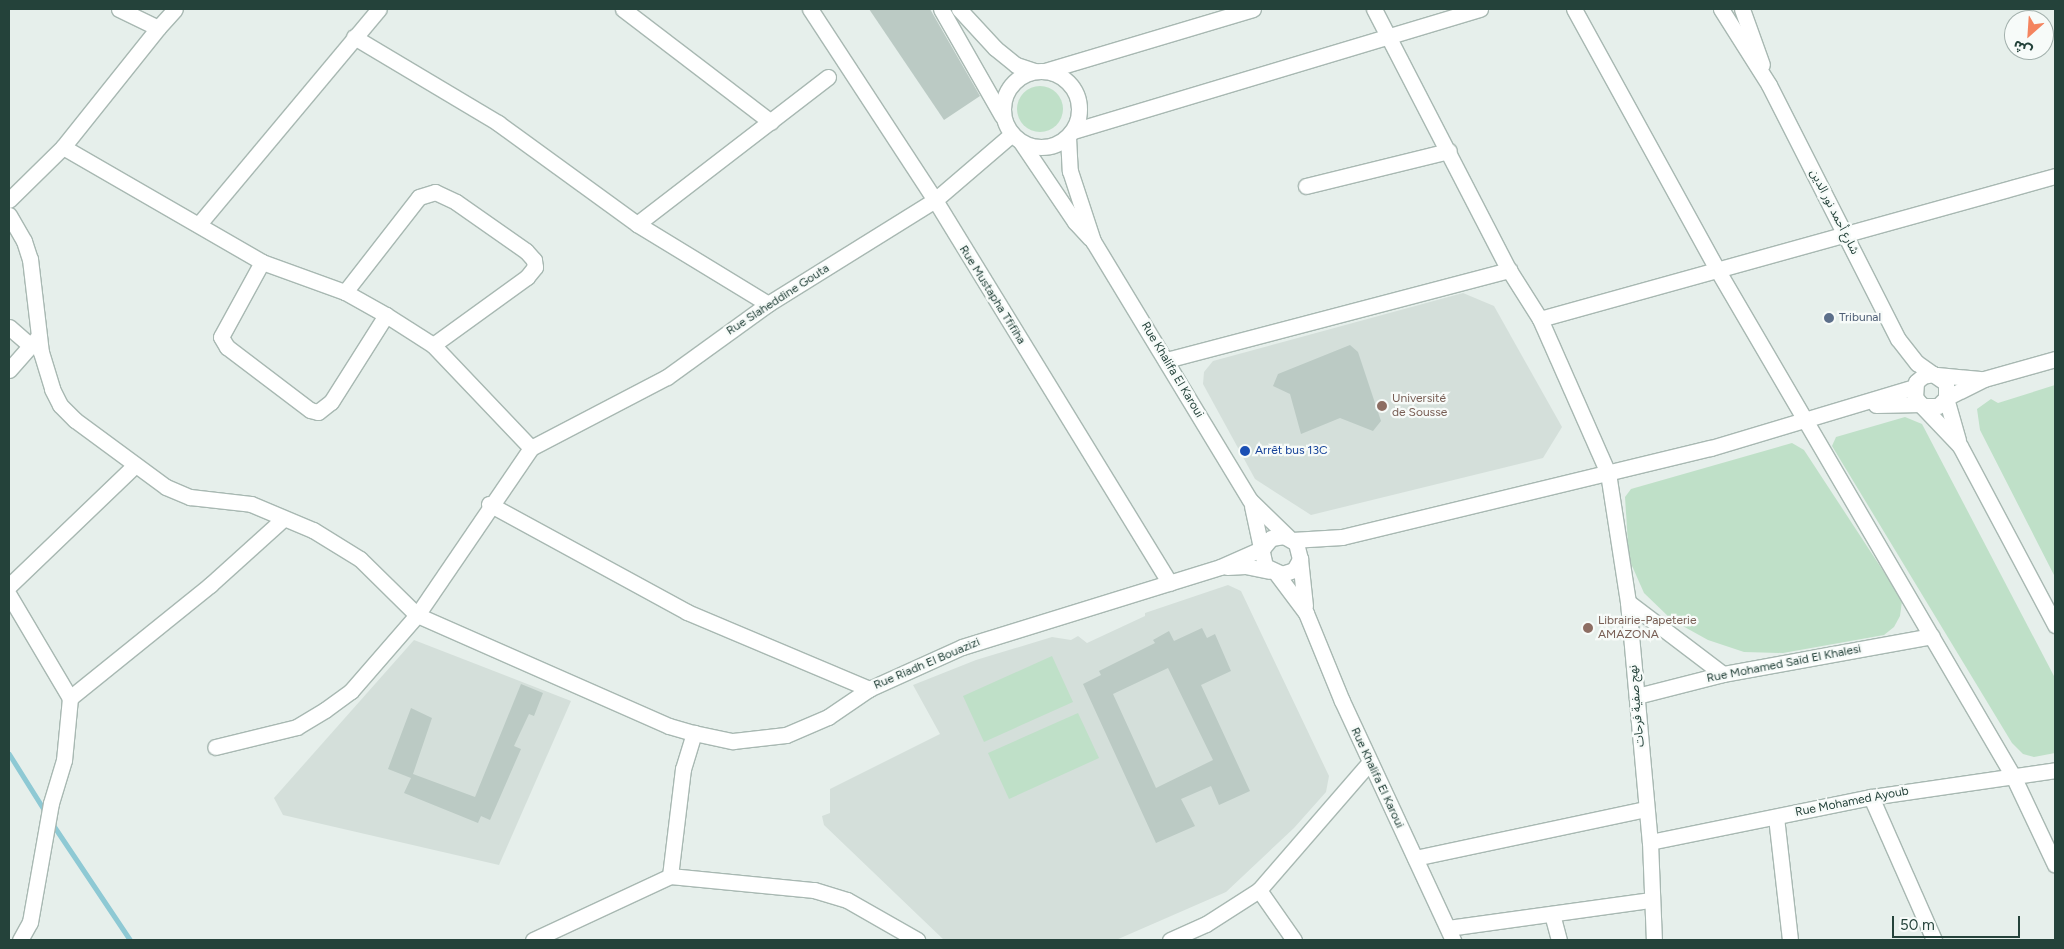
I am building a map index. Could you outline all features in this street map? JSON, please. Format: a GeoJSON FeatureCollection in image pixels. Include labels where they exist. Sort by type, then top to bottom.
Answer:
{"type":"FeatureCollection","features":[{"type":"Feature","properties":{"kind":"street"},"geometry":{"type":"LineString","coordinates":[[119,9],[158,28]]}},
{"type":"Feature","properties":{"kind":"street"},"geometry":{"type":"LineString","coordinates":[[9,200],[63,147],[174,9]]}},
{"type":"Feature","properties":{"kind":"street"},"geometry":{"type":"LineString","coordinates":[[199,224],[379,9]]}},
{"type":"Feature","properties":{"kind":"street"},"geometry":{"type":"LineString","coordinates":[[623,9],[771,122]]}},
{"type":"Feature","properties":{"kind":"street","name":"Rue Mustapha Tfifiha"},"geometry":{"type":"LineString","coordinates":[[810,9],[934,200],[1170,583]]}},
{"type":"Feature","properties":{"kind":"street"},"geometry":{"type":"LineString","coordinates":[[941,9],[1016,138],[1045,147],[1070,134],[1387,34],[1480,9]]}},
{"type":"Feature","properties":{"kind":"street"},"geometry":{"type":"LineString","coordinates":[[959,9],[995,48],[1016,65],[1040,71],[1068,82],[1076,93],[1079,106],[1070,134]]}},
{"type":"Feature","properties":{"kind":"street"},"geometry":{"type":"LineString","coordinates":[[1004,119],[1006,94],[1018,79],[1253,9]]}},
{"type":"Feature","properties":{"kind":"street","name":"نهج صفية فرحات"},"geometry":{"type":"LineString","coordinates":[[1374,9],[1510,270],[1540,319],[1608,473],[1628,602],[1645,809],[1650,842],[1654,940]]}},
{"type":"Feature","properties":{"kind":"street"},"geometry":{"type":"LineString","coordinates":[[1574,9],[1718,271],[2013,776],[2055,865]]}},
{"type":"Feature","properties":{"kind":"street"},"geometry":{"type":"LineString","coordinates":[[1721,9],[1769,85]]}},
{"type":"Feature","properties":{"kind":"street"},"geometry":{"type":"LineString","coordinates":[[1742,9],[1769,85]]}},
{"type":"Feature","properties":{"kind":"street"},"geometry":{"type":"LineString","coordinates":[[354,37],[498,123],[638,224],[768,304]]}},
{"type":"Feature","properties":{"kind":"street"},"geometry":{"type":"LineString","coordinates":[[638,224],[828,77]]}},
{"type":"Feature","properties":{"kind":"street","name":"شارع أحمد نور الدين"},"geometry":{"type":"LineString","coordinates":[[1769,85],[1898,339],[1914,387]]}},
{"type":"Feature","properties":{"kind":"street","name":"Rue Khalifa El Karoui"},"geometry":{"type":"LineString","coordinates":[[1070,134],[1070,171],[1094,241],[1250,500],[1291,539]]}},
{"type":"Feature","properties":{"kind":"street","name":"Rue Slaheddine Gouta"},"geometry":{"type":"LineString","coordinates":[[531,448],[667,377],[768,304],[934,200],[1016,138]]}},
{"type":"Feature","properties":{"kind":"street","name":"Rue Khalifa El Karoui"},"geometry":{"type":"LineString","coordinates":[[1016,138],[1075,222],[1094,241]]}},
{"type":"Feature","properties":{"kind":"street"},"geometry":{"type":"LineString","coordinates":[[63,147],[262,262],[344,292],[386,315],[433,345],[531,448],[490,504],[416,614],[351,691],[297,727],[215,748]]}},
{"type":"Feature","properties":{"kind":"street"},"geometry":{"type":"LineString","coordinates":[[1306,186],[1449,151]]}},
{"type":"Feature","properties":{"kind":"street"},"geometry":{"type":"LineString","coordinates":[[1540,319],[2055,176]]}},
{"type":"Feature","properties":{"kind":"street"},"geometry":{"type":"LineString","coordinates":[[344,292],[419,197],[435,192],[456,202],[526,251],[534,260],[535,267],[527,277],[433,345]]}},
{"type":"Feature","properties":{"kind":"street"},"geometry":{"type":"LineString","coordinates":[[9,215],[24,241],[30,259],[34,341],[60,405],[134,466],[166,488],[190,497],[251,504],[282,520],[313,530],[360,559],[416,614]]}},
{"type":"Feature","properties":{"kind":"street"},"geometry":{"type":"LineString","coordinates":[[262,262],[221,337],[227,347],[310,410],[318,412],[331,402],[386,315]]}},
{"type":"Feature","properties":{"kind":"street"},"geometry":{"type":"LineString","coordinates":[[1166,360],[1510,270]]}},
{"type":"Feature","properties":{"kind":"street"},"geometry":{"type":"LineString","coordinates":[[9,327],[34,341]]}},
{"type":"Feature","properties":{"kind":"street","name":"شارع أحمد نور الدين"},"geometry":{"type":"LineString","coordinates":[[1898,339],[1917,363],[1935,375]]}},
{"type":"Feature","properties":{"kind":"street"},"geometry":{"type":"LineString","coordinates":[[9,370],[34,341]]}},
{"type":"Feature","properties":{"kind":"street"},"geometry":{"type":"LineString","coordinates":[[1860,406],[1938,406],[1946,398],[1984,379],[2055,359]]}},
{"type":"Feature","properties":{"kind":"street"},"geometry":{"type":"LineString","coordinates":[[1342,537],[1300,559],[1294,570],[1273,572],[1263,560],[1263,548],[1277,536],[1291,539],[1342,537],[1608,473],[1806,422],[1860,406],[1914,387],[1923,376],[1935,375],[1984,379]]}},
{"type":"Feature","properties":{"kind":"street"},"geometry":{"type":"LineString","coordinates":[[1935,375],[1946,382],[1946,398],[1960,446],[2055,625]]}},
{"type":"Feature","properties":{"kind":"street"},"geometry":{"type":"LineString","coordinates":[[1914,387],[1915,396],[1922,405],[1960,446]]}},
{"type":"Feature","properties":{"kind":"street"},"geometry":{"type":"LineString","coordinates":[[9,586],[134,466]]}},
{"type":"Feature","properties":{"kind":"street","name":"Rue Khalifa El Karoui"},"geometry":{"type":"LineString","coordinates":[[1250,500],[1263,548]]}},
{"type":"Feature","properties":{"kind":"street"},"geometry":{"type":"LineString","coordinates":[[490,504],[687,612],[869,688]]}},
{"type":"Feature","properties":{"kind":"street"},"geometry":{"type":"LineString","coordinates":[[70,698],[210,585],[282,520]]}},
{"type":"Feature","properties":{"kind":"street"},"geometry":{"type":"LineString","coordinates":[[1291,539],[1299,548],[1300,559]]}},
{"type":"Feature","properties":{"kind":"street","name":"Rue Riadh El Bouazizi"},"geometry":{"type":"LineString","coordinates":[[416,614],[669,726],[733,741],[786,735],[828,716],[869,688],[962,647],[1220,567],[1263,548]]}},
{"type":"Feature","properties":{"kind":"street","name":"Rue Khalifa El Karoui"},"geometry":{"type":"LineString","coordinates":[[1300,559],[1306,613]]}},
{"type":"Feature","properties":{"kind":"street","name":"Rue Riadh El Bouazizi"},"geometry":{"type":"LineString","coordinates":[[1220,567],[1245,566],[1273,572]]}},
{"type":"Feature","properties":{"kind":"street","name":"Rue Khalifa El Karoui"},"geometry":{"type":"LineString","coordinates":[[1273,572],[1306,613],[1370,762],[1451,934]]}},
{"type":"Feature","properties":{"kind":"street"},"geometry":{"type":"LineString","coordinates":[[9,595],[70,698],[64,760],[51,803],[30,922],[20,940]]}},
{"type":"Feature","properties":{"kind":"street"},"geometry":{"type":"LineString","coordinates":[[1628,602],[1723,674]]}},
{"type":"Feature","properties":{"kind":"street","name":"Rue Mohamed Saïd El Khalesi"},"geometry":{"type":"LineString","coordinates":[[1637,696],[1723,674],[1932,636]]}},
{"type":"Feature","properties":{"kind":"street"},"geometry":{"type":"LineString","coordinates":[[670,876],[683,770],[694,733]]}},
{"type":"Feature","properties":{"kind":"street"},"geometry":{"type":"LineString","coordinates":[[1170,940],[1206,924],[1259,890],[1370,762]]}},
{"type":"Feature","properties":{"kind":"street","name":"Rue Mohamed Ayoub"},"geometry":{"type":"LineString","coordinates":[[1650,842],[1871,797],[2055,770]]}},
{"type":"Feature","properties":{"kind":"street"},"geometry":{"type":"LineString","coordinates":[[1871,797],[1934,940]]}},
{"type":"Feature","properties":{"kind":"street"},"geometry":{"type":"LineString","coordinates":[[1415,858],[1645,809]]}},
{"type":"Feature","properties":{"kind":"street"},"geometry":{"type":"LineString","coordinates":[[1776,817],[1790,940]]}},
{"type":"Feature","properties":{"kind":"street"},"geometry":{"type":"LineString","coordinates":[[533,940],[670,876],[814,890],[847,900],[917,940]]}},
{"type":"Feature","properties":{"kind":"street"},"geometry":{"type":"LineString","coordinates":[[1259,890],[1294,940]]}},
{"type":"Feature","properties":{"kind":"street"},"geometry":{"type":"LineString","coordinates":[[1451,934],[1552,914],[1651,900]]}},
{"type":"Feature","properties":{"kind":"street"},"geometry":{"type":"LineString","coordinates":[[1552,914],[1559,940]]}},
{"type":"Feature","properties":{"kind":"shaded area","name":"Université de Sousse"},"geometry":{"type":"Polygon","coordinates":[[[1463,293],[1494,306],[1562,427],[1543,458],[1311,515],[1255,479],[1203,384],[1204,372],[1213,361],[1463,293]]]}},
{"type":"Feature","properties":{"kind":"shaded area"},"geometry":{"type":"Polygon","coordinates":[[[1228,585],[1241,591],[1329,776],[1326,792],[1294,828],[1226,892],[1116,940],[944,940],[824,825],[822,816],[830,813],[830,789],[940,734],[913,685],[976,660],[1052,637],[1071,640],[1078,636],[1087,643],[1145,616],[1145,613],[1228,585]]]}},
{"type":"Feature","properties":{"kind":"shaded area"},"geometry":{"type":"Polygon","coordinates":[[[414,640],[571,701],[499,865],[283,815],[274,798],[414,640]]]}},
{"type":"Feature","properties":{"kind":"green space"},"geometry":{"type":"Polygon","coordinates":[[[1040,86],[1053,90],[1059,96],[1063,109],[1059,122],[1053,128],[1040,132],[1027,128],[1021,122],[1017,109],[1021,96],[1027,90],[1040,86]]]}},
{"type":"Feature","properties":{"kind":"green space"},"geometry":{"type":"Polygon","coordinates":[[[2055,385],[2055,577],[1980,430],[1977,409],[1991,399],[1998,403],[2055,385]]]}},
{"type":"Feature","properties":{"kind":"green space"},"geometry":{"type":"Polygon","coordinates":[[[1905,417],[1922,424],[2055,678],[2055,753],[2034,757],[2023,754],[2012,743],[1832,446],[1836,437],[1905,417]]]}},
{"type":"Feature","properties":{"kind":"green space"},"geometry":{"type":"Polygon","coordinates":[[[1792,443],[1804,450],[1897,592],[1902,601],[1900,616],[1894,627],[1884,635],[1783,653],[1744,652],[1708,640],[1672,620],[1644,593],[1629,559],[1625,497],[1631,489],[1792,443]]]}},
{"type":"Feature","properties":{"kind":"green space"},"geometry":{"type":"Polygon","coordinates":[[[1052,656],[1073,702],[984,742],[963,696],[1052,656]]]}},
{"type":"Feature","properties":{"kind":"green space"},"geometry":{"type":"Polygon","coordinates":[[[1078,713],[1099,758],[1009,799],[988,753],[1078,713]]]}},
{"type":"Feature","properties":{"kind":"building"},"geometry":{"type":"Polygon","coordinates":[[[869,9],[930,9],[980,96],[944,120],[869,9]]]}},
{"type":"Feature","properties":{"kind":"building"},"geometry":{"type":"Polygon","coordinates":[[[1350,345],[1358,352],[1381,421],[1373,431],[1340,418],[1301,434],[1290,394],[1273,386],[1278,374],[1350,345]]]}},
{"type":"Feature","properties":{"kind":"building"},"geometry":{"type":"Polygon","coordinates":[[[1202,628],[1207,638],[1215,634],[1231,671],[1201,685],[1250,791],[1219,805],[1211,786],[1181,799],[1195,826],[1156,843],[1083,684],[1101,675],[1099,671],[1155,643],[1153,640],[1169,631],[1174,641],[1202,628]],[[1168,668],[1113,694],[1156,788],[1213,760],[1168,668]]]}},
{"type":"Feature","properties":{"kind":"building"},"geometry":{"type":"Polygon","coordinates":[[[521,684],[543,693],[534,716],[529,714],[514,746],[521,749],[490,820],[481,816],[478,823],[404,793],[411,778],[388,769],[411,708],[432,718],[413,774],[475,797],[521,684]]]}},
{"type":"Feature","properties":{"kind":"waterway"},"geometry":{"type":"LineString","coordinates":[[9,754],[46,813]]}},
{"type":"Feature","properties":{"kind":"waterway"},"geometry":{"type":"LineString","coordinates":[[51,822],[130,940]]}},
{"type":"Feature","properties":{"kind":"place","name":"Tribunal"},"geometry":{"type":"Point","coordinates":[1829,318]}},
{"type":"Feature","properties":{"kind":"place","name":"Université de Sousse"},"geometry":{"type":"Point","coordinates":[1382,406]}},
{"type":"Feature","properties":{"kind":"place","name":"Arrêt bus 13C"},"geometry":{"type":"Point","coordinates":[1245,451]}},
{"type":"Feature","properties":{"kind":"place","name":"Librairie-Papeterie AMAZONA"},"geometry":{"type":"Point","coordinates":[1588,628]}}]}
